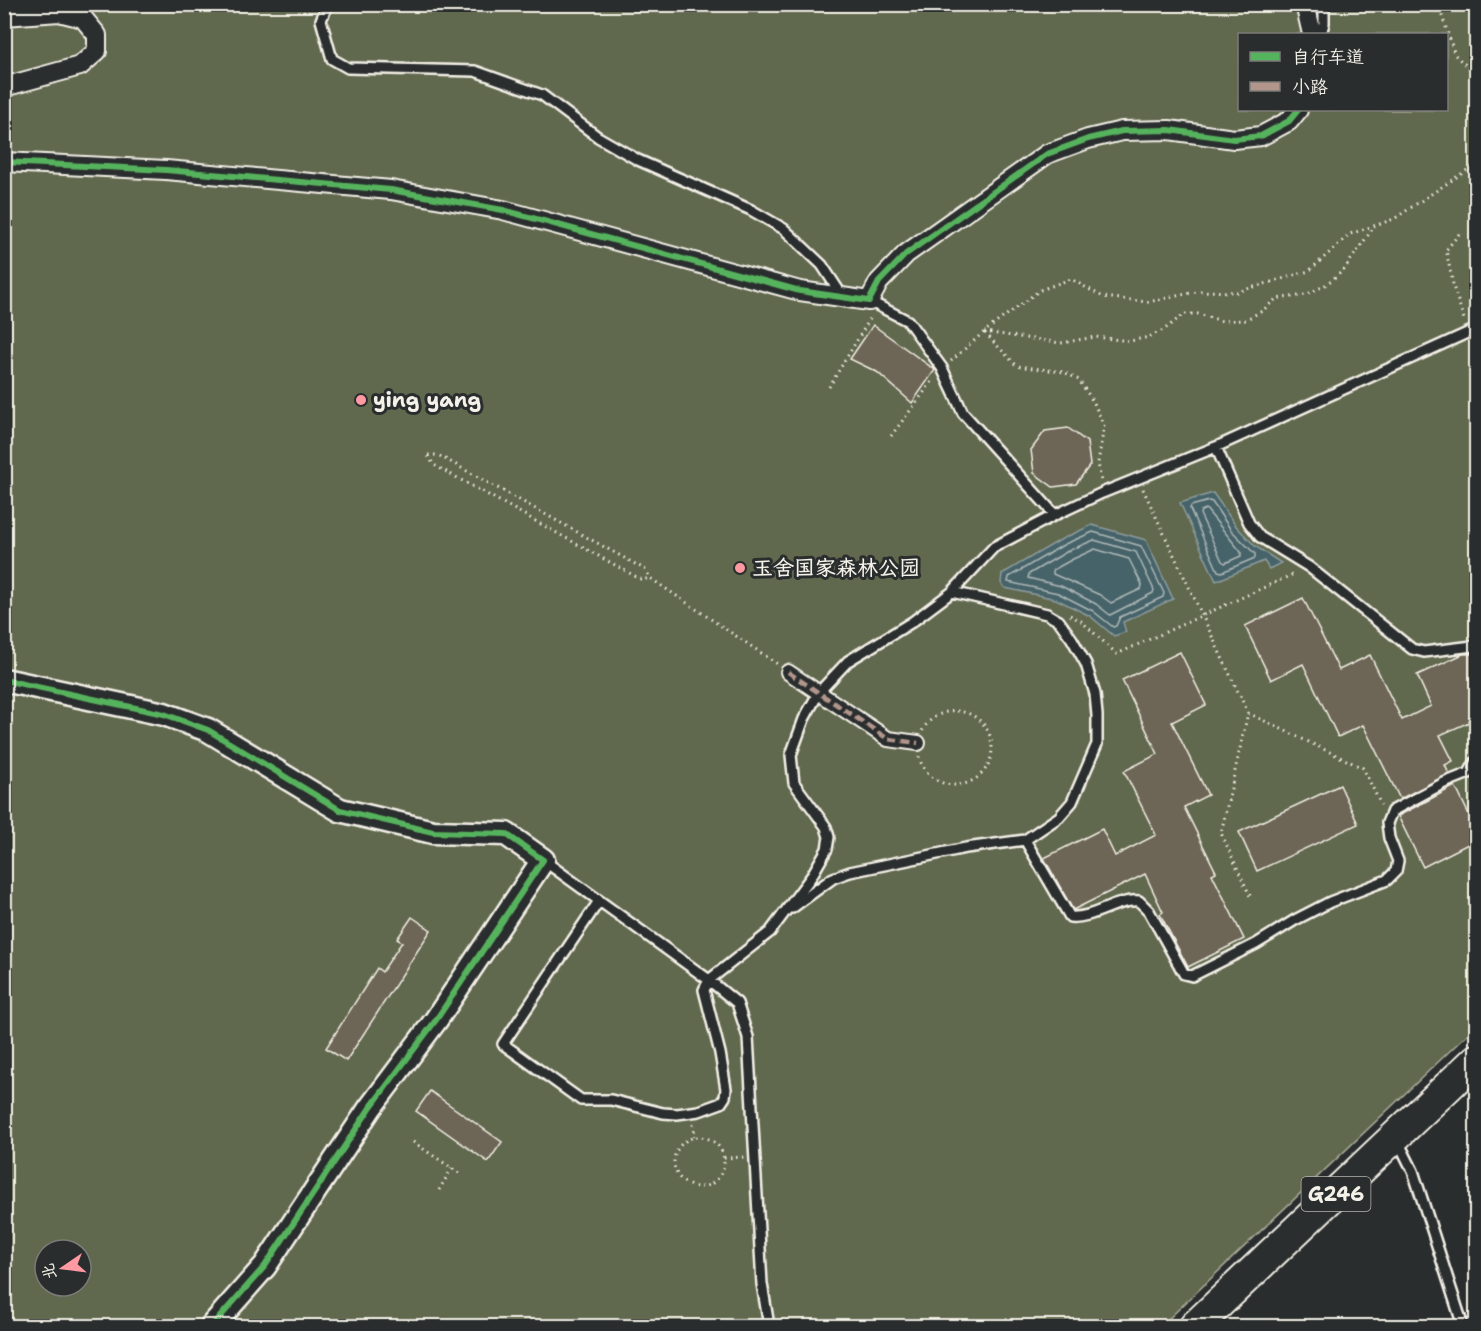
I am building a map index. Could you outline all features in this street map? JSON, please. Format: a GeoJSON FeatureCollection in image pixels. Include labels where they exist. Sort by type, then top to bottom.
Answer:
{"type":"FeatureCollection","features":[{"type":"Feature","properties":{"kind":"highway","name":"G246"},"geometry":{"type":"LineString","coordinates":[[1195,1326],[1476,1060]]}},
{"type":"Feature","properties":{"kind":"street"},"geometry":{"type":"LineString","coordinates":[[1305,4],[1312,33]]}},
{"type":"Feature","properties":{"kind":"street"},"geometry":{"type":"LineString","coordinates":[[4,16],[59,12],[83,18],[97,35],[97,51],[80,66],[4,87]]}},
{"type":"Feature","properties":{"kind":"street"},"geometry":{"type":"LineString","coordinates":[[4,162],[166,170],[392,190],[503,210],[800,291],[873,303],[879,282],[906,254],[1047,154],[1088,139],[1122,131],[1169,130],[1234,139],[1261,136],[1289,120],[1297,111]]}},
{"type":"Feature","properties":{"kind":"street"},"geometry":{"type":"LineString","coordinates":[[788,672],[888,739],[918,743]]}},
{"type":"Feature","properties":{"kind":"street"},"geometry":{"type":"LineString","coordinates":[[4,680],[164,714],[208,730],[340,810],[433,832],[506,834],[543,860],[436,1020],[370,1108],[265,1266],[212,1326]]}},
{"type":"Feature","properties":{"kind":"lane"},"geometry":{"type":"LineString","coordinates":[[328,4],[321,20],[332,59],[348,68],[474,71],[542,95],[598,137],[638,160],[751,210],[784,229],[822,265],[843,297]]}},
{"type":"Feature","properties":{"kind":"lane"},"geometry":{"type":"LineString","coordinates":[[1321,33],[1324,4]]}},
{"type":"Feature","properties":{"kind":"lane"},"geometry":{"type":"LineString","coordinates":[[873,303],[908,321],[942,368],[963,413],[1055,515]]}},
{"type":"Feature","properties":{"kind":"lane"},"geometry":{"type":"LineString","coordinates":[[599,901],[503,1044],[581,1100],[611,1100],[663,1113],[677,1114],[712,1108],[721,1103],[726,1089],[720,1053],[704,990],[709,980],[770,932],[811,877],[827,849],[829,837],[826,827],[794,783],[791,755],[804,719],[819,692],[848,661],[912,622],[952,592],[994,547],[1102,493],[1216,447],[1473,330]]}},
{"type":"Feature","properties":{"kind":"lane"},"geometry":{"type":"LineString","coordinates":[[1216,447],[1249,523],[1260,537],[1309,567],[1412,649],[1424,652],[1473,646],[1476,648]]}},
{"type":"Feature","properties":{"kind":"lane"},"geometry":{"type":"LineString","coordinates":[[785,913],[833,878],[850,872],[966,848],[1025,840],[1059,817],[1072,802],[1097,744],[1097,715],[1095,694],[1086,664],[1072,639],[1059,621],[1047,614],[952,592]]}},
{"type":"Feature","properties":{"kind":"lane"},"geometry":{"type":"LineString","coordinates":[[1025,840],[1070,917],[1080,918],[1127,900],[1139,901],[1149,911],[1184,974],[1192,976],[1256,944],[1330,902],[1387,880],[1396,871],[1398,861],[1389,838],[1387,823],[1392,811],[1444,783],[1469,773],[1476,761]]}},
{"type":"Feature","properties":{"kind":"lane"},"geometry":{"type":"LineString","coordinates":[[543,860],[709,980],[737,1003],[748,1037],[762,1284],[770,1326]]}},
{"type":"Feature","properties":{"kind":"lane"},"geometry":{"type":"LineString","coordinates":[[1396,1137],[1413,1171],[1463,1326]]}},
{"type":"Feature","properties":{"kind":"path"},"geometry":{"type":"LineString","coordinates":[[1438,4],[1448,33]]}},
{"type":"Feature","properties":{"kind":"path"},"geometry":{"type":"LineString","coordinates":[[1448,34],[1455,55],[1476,75]]}},
{"type":"Feature","properties":{"kind":"path"},"geometry":{"type":"LineString","coordinates":[[891,436],[942,368],[984,332],[1040,290],[1071,279],[1103,297],[1148,302],[1202,291],[1237,291],[1309,271],[1350,234],[1394,219],[1476,164]]}},
{"type":"Feature","properties":{"kind":"path"},"geometry":{"type":"LineString","coordinates":[[984,332],[1062,343],[1095,337],[1130,341],[1149,337],[1166,329],[1184,314],[1198,314],[1222,321],[1245,320],[1262,311],[1276,299],[1305,295],[1324,286],[1344,270],[1374,226]]}},
{"type":"Feature","properties":{"kind":"path"},"geometry":{"type":"LineString","coordinates":[[1459,234],[1446,250],[1461,313],[1473,330]]}},
{"type":"Feature","properties":{"kind":"path"},"geometry":{"type":"LineString","coordinates":[[829,387],[873,303]]}},
{"type":"Feature","properties":{"kind":"path"},"geometry":{"type":"LineString","coordinates":[[984,332],[1017,366],[1064,372],[1079,380],[1104,426],[1098,463],[1102,493]]}},
{"type":"Feature","properties":{"kind":"path"},"geometry":{"type":"LineString","coordinates":[[650,578],[642,580],[434,465],[428,455],[438,455],[646,570],[650,578],[788,672]]}},
{"type":"Feature","properties":{"kind":"path"},"geometry":{"type":"LineString","coordinates":[[1139,478],[1248,713],[1221,833],[1251,898]]}},
{"type":"Feature","properties":{"kind":"path"},"geometry":{"type":"LineString","coordinates":[[1059,621],[1068,614],[1081,621],[1117,654],[1309,567]]}},
{"type":"Feature","properties":{"kind":"path"},"geometry":{"type":"LineString","coordinates":[[955,711],[972,715],[980,720],[990,735],[992,753],[990,761],[979,776],[972,781],[955,785],[938,781],[924,769],[918,743],[924,726],[930,720],[943,713],[955,711]]}},
{"type":"Feature","properties":{"kind":"path"},"geometry":{"type":"LineString","coordinates":[[1248,713],[1363,768],[1382,807],[1392,811]]}},
{"type":"Feature","properties":{"kind":"path"},"geometry":{"type":"LineString","coordinates":[[695,1137],[709,1139],[716,1143],[724,1158],[724,1169],[721,1176],[716,1182],[703,1188],[689,1186],[675,1170],[677,1149],[688,1139],[695,1137]]}},
{"type":"Feature","properties":{"kind":"path"},"geometry":{"type":"LineString","coordinates":[[413,1142],[459,1173]]}},
{"type":"Feature","properties":{"kind":"path"},"geometry":{"type":"LineString","coordinates":[[724,1158],[754,1156]]}},
{"type":"Feature","properties":{"kind":"path"},"geometry":{"type":"LineString","coordinates":[[439,1190],[452,1168]]}},
{"type":"Feature","properties":{"kind":"green space","name":"玉舍国家森林公园"},"geometry":{"type":"Polygon","coordinates":[[[5,5],[1476,5],[1476,1026],[1161,1326],[5,1326],[5,5]]]}},
{"type":"Feature","properties":{"kind":"water"},"geometry":{"type":"Polygon","coordinates":[[[1213,493],[1236,526],[1255,546],[1281,563],[1269,569],[1264,561],[1216,581],[1180,503],[1213,493]]]}},
{"type":"Feature","properties":{"kind":"water"},"geometry":{"type":"Polygon","coordinates":[[[1092,525],[1146,540],[1173,599],[1123,622],[1126,632],[1114,636],[1090,616],[1056,599],[1005,588],[1001,583],[1002,574],[1062,539],[1092,525]]]}},
{"type":"Feature","properties":{"kind":"building"},"geometry":{"type":"Polygon","coordinates":[[[873,325],[935,370],[912,403],[877,372],[850,359],[873,325]]]}},
{"type":"Feature","properties":{"kind":"building"},"geometry":{"type":"Polygon","coordinates":[[[1068,428],[1087,442],[1090,465],[1076,484],[1053,487],[1034,473],[1031,450],[1045,431],[1068,428]]]}},
{"type":"Feature","properties":{"kind":"building"},"geometry":{"type":"Polygon","coordinates":[[[1303,598],[1339,670],[1370,655],[1402,720],[1431,706],[1417,675],[1463,654],[1473,654],[1476,662],[1476,719],[1440,735],[1453,761],[1445,765],[1449,774],[1400,799],[1363,725],[1338,737],[1303,664],[1271,680],[1245,626],[1303,598]]]}},
{"type":"Feature","properties":{"kind":"building"},"geometry":{"type":"Polygon","coordinates":[[[1180,652],[1206,705],[1172,722],[1208,795],[1184,807],[1216,872],[1212,874],[1244,939],[1188,967],[1160,914],[1163,912],[1145,874],[1073,910],[1044,858],[1102,829],[1115,856],[1156,835],[1124,771],[1158,754],[1122,680],[1180,652]]]}},
{"type":"Feature","properties":{"kind":"building"},"geometry":{"type":"Polygon","coordinates":[[[1340,785],[1358,824],[1257,871],[1239,832],[1340,785]]]}},
{"type":"Feature","properties":{"kind":"building"},"geometry":{"type":"Polygon","coordinates":[[[1455,786],[1476,829],[1476,840],[1423,867],[1398,816],[1455,786]]]}},
{"type":"Feature","properties":{"kind":"building"},"geometry":{"type":"Polygon","coordinates":[[[412,917],[431,930],[346,1061],[326,1048],[377,968],[382,972],[402,942],[397,939],[412,917]]]}},
{"type":"Feature","properties":{"kind":"building"},"geometry":{"type":"Polygon","coordinates":[[[430,1091],[502,1142],[488,1162],[416,1111],[430,1091]]]}},
{"type":"Feature","properties":{"kind":"marked path"},"geometry":{"type":"LineString","coordinates":[[788,672],[888,739],[918,743]]}},
{"type":"Feature","properties":{"kind":"cycle path"},"geometry":{"type":"LineString","coordinates":[[4,162],[166,170],[391,190],[503,210],[800,291],[869,301],[879,282],[906,254],[1047,154],[1088,139],[1122,131],[1169,130],[1234,139],[1261,136],[1289,121],[1297,111]]}},
{"type":"Feature","properties":{"kind":"cycle path"},"geometry":{"type":"LineString","coordinates":[[4,680],[164,714],[208,730],[340,810],[433,832],[506,834],[543,860],[436,1020],[370,1108],[265,1266],[212,1326]]}},
{"type":"Feature","properties":{"kind":"place","name":"ying yang"},"geometry":{"type":"Point","coordinates":[361,400]}},
{"type":"Feature","properties":{"kind":"place","name":"玉舍国家森林公园"},"geometry":{"type":"Point","coordinates":[740,568]}}]}
